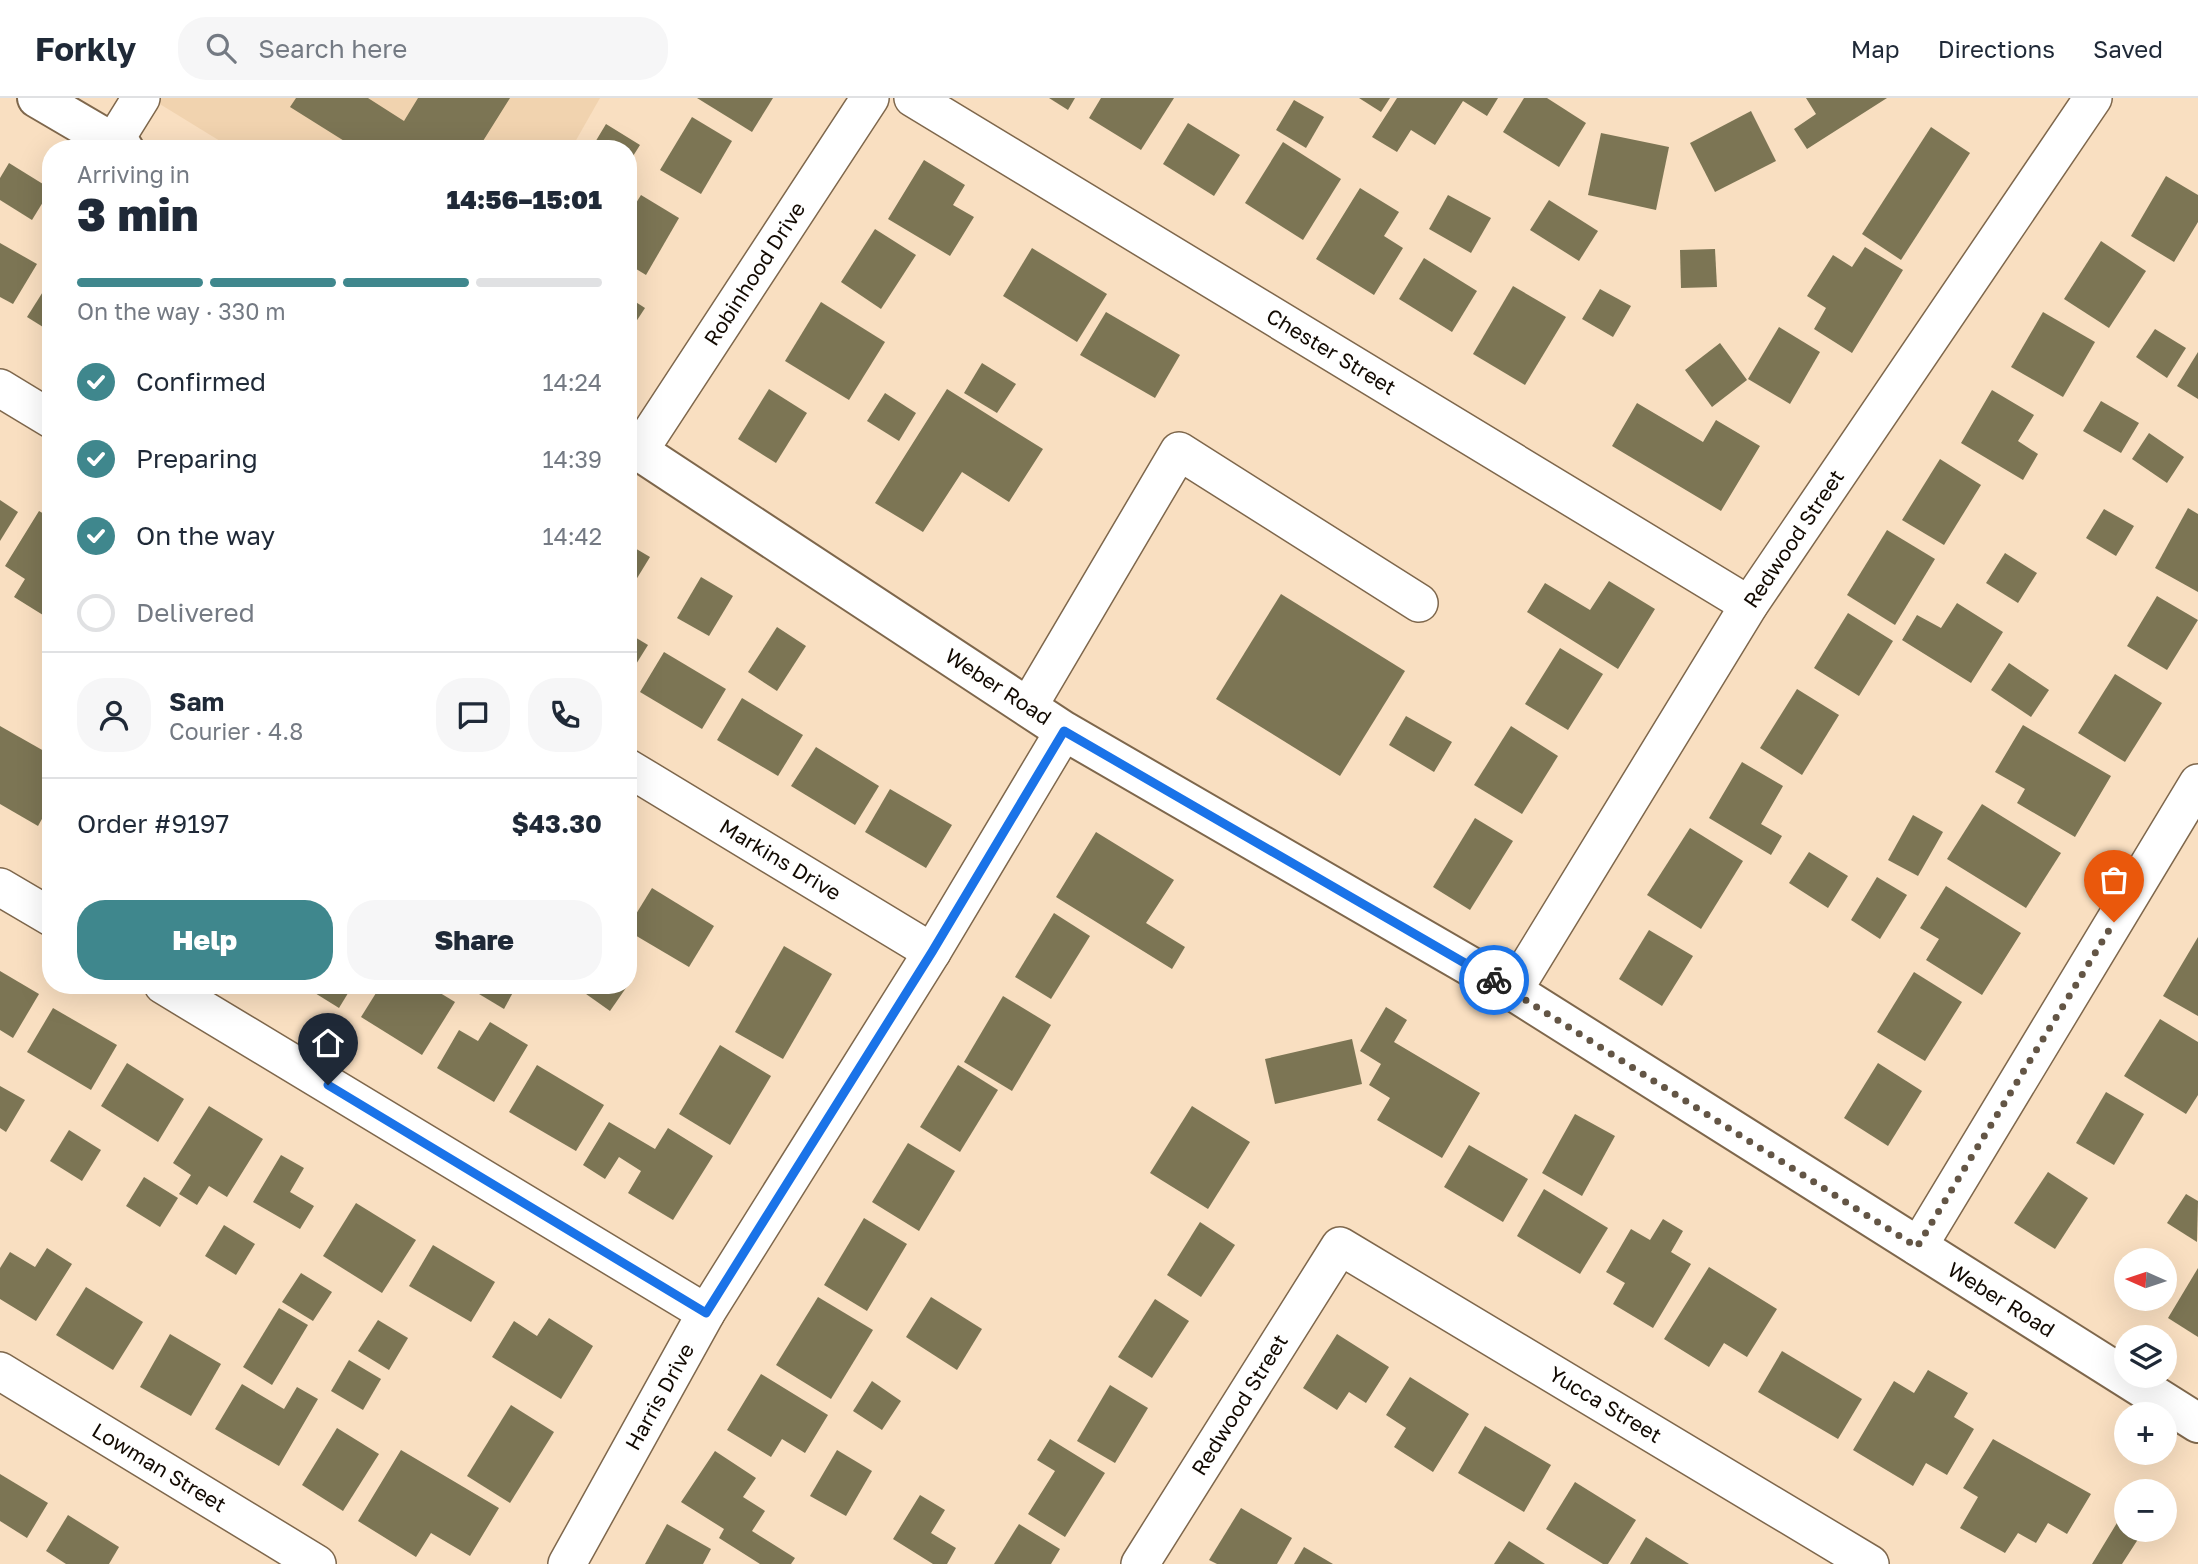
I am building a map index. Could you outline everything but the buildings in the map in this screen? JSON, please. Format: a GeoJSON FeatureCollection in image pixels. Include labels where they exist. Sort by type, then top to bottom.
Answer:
{"type":"FeatureCollection","features":[{"type":"Feature","properties":{"kind":"main road"},"geometry":{"type":"LineString","coordinates":[[37,98],[109,140]]}},
{"type":"Feature","properties":{"kind":"main road","name":"Weber Road"},"geometry":{"type":"LineString","coordinates":[[637,449],[1064,731],[1513,991],[2198,1423]]}},
{"type":"Feature","properties":{"kind":"street"},"geometry":{"type":"LineString","coordinates":[[122,140],[141,98]]}},
{"type":"Feature","properties":{"kind":"street","name":"Robinhood Drive"},"geometry":{"type":"LineString","coordinates":[[637,443],[870,98]]}},
{"type":"Feature","properties":{"kind":"street","name":"Chester Street"},"geometry":{"type":"LineString","coordinates":[[913,98],[1749,605]]}},
{"type":"Feature","properties":{"kind":"street","name":"Redwood Street"},"geometry":{"type":"LineString","coordinates":[[1513,991],[1749,605],[2093,98]]}},
{"type":"Feature","properties":{"kind":"street"},"geometry":{"type":"LineString","coordinates":[[0,388],[42,414]]}},
{"type":"Feature","properties":{"kind":"street"},"geometry":{"type":"LineString","coordinates":[[1028,708],[1179,451],[1419,603]]}},
{"type":"Feature","properties":{"kind":"street","name":"Harris Drive"},"geometry":{"type":"LineString","coordinates":[[567,1564],[706,1313],[932,952],[1064,731]]}},
{"type":"Feature","properties":{"kind":"street","name":"Markins Drive"},"geometry":{"type":"LineString","coordinates":[[637,773],[932,952]]}},
{"type":"Feature","properties":{"kind":"street"},"geometry":{"type":"LineString","coordinates":[[1917,1247],[2198,783]]}},
{"type":"Feature","properties":{"kind":"street"},"geometry":{"type":"LineString","coordinates":[[0,887],[42,913]]}},
{"type":"Feature","properties":{"kind":"street"},"geometry":{"type":"LineString","coordinates":[[178,994],[706,1313]]}},
{"type":"Feature","properties":{"kind":"street","name":"Redwood Street"},"geometry":{"type":"LineString","coordinates":[[1140,1564],[1340,1246]]}},
{"type":"Feature","properties":{"kind":"street","name":"Yucca Street"},"geometry":{"type":"LineString","coordinates":[[1340,1246],[1870,1564]]}},
{"type":"Feature","properties":{"kind":"street","name":"Lowman Street"},"geometry":{"type":"LineString","coordinates":[[0,1371],[317,1564]]}},
{"type":"Feature","properties":{"kind":"shaded area"},"geometry":{"type":"Polygon","coordinates":[[[150,98],[600,98],[576,140],[218,140],[150,98]]]}},
{"type":"Feature","properties":{"kind":"way so far"},"geometry":{"type":"LineString","coordinates":[[1494,980],[1917,1247],[2114,922]]}},
{"type":"Feature","properties":{"kind":"route"},"geometry":{"type":"LineString","coordinates":[[328,1085],[706,1313],[932,952],[1064,731],[1494,980]]}}]}
